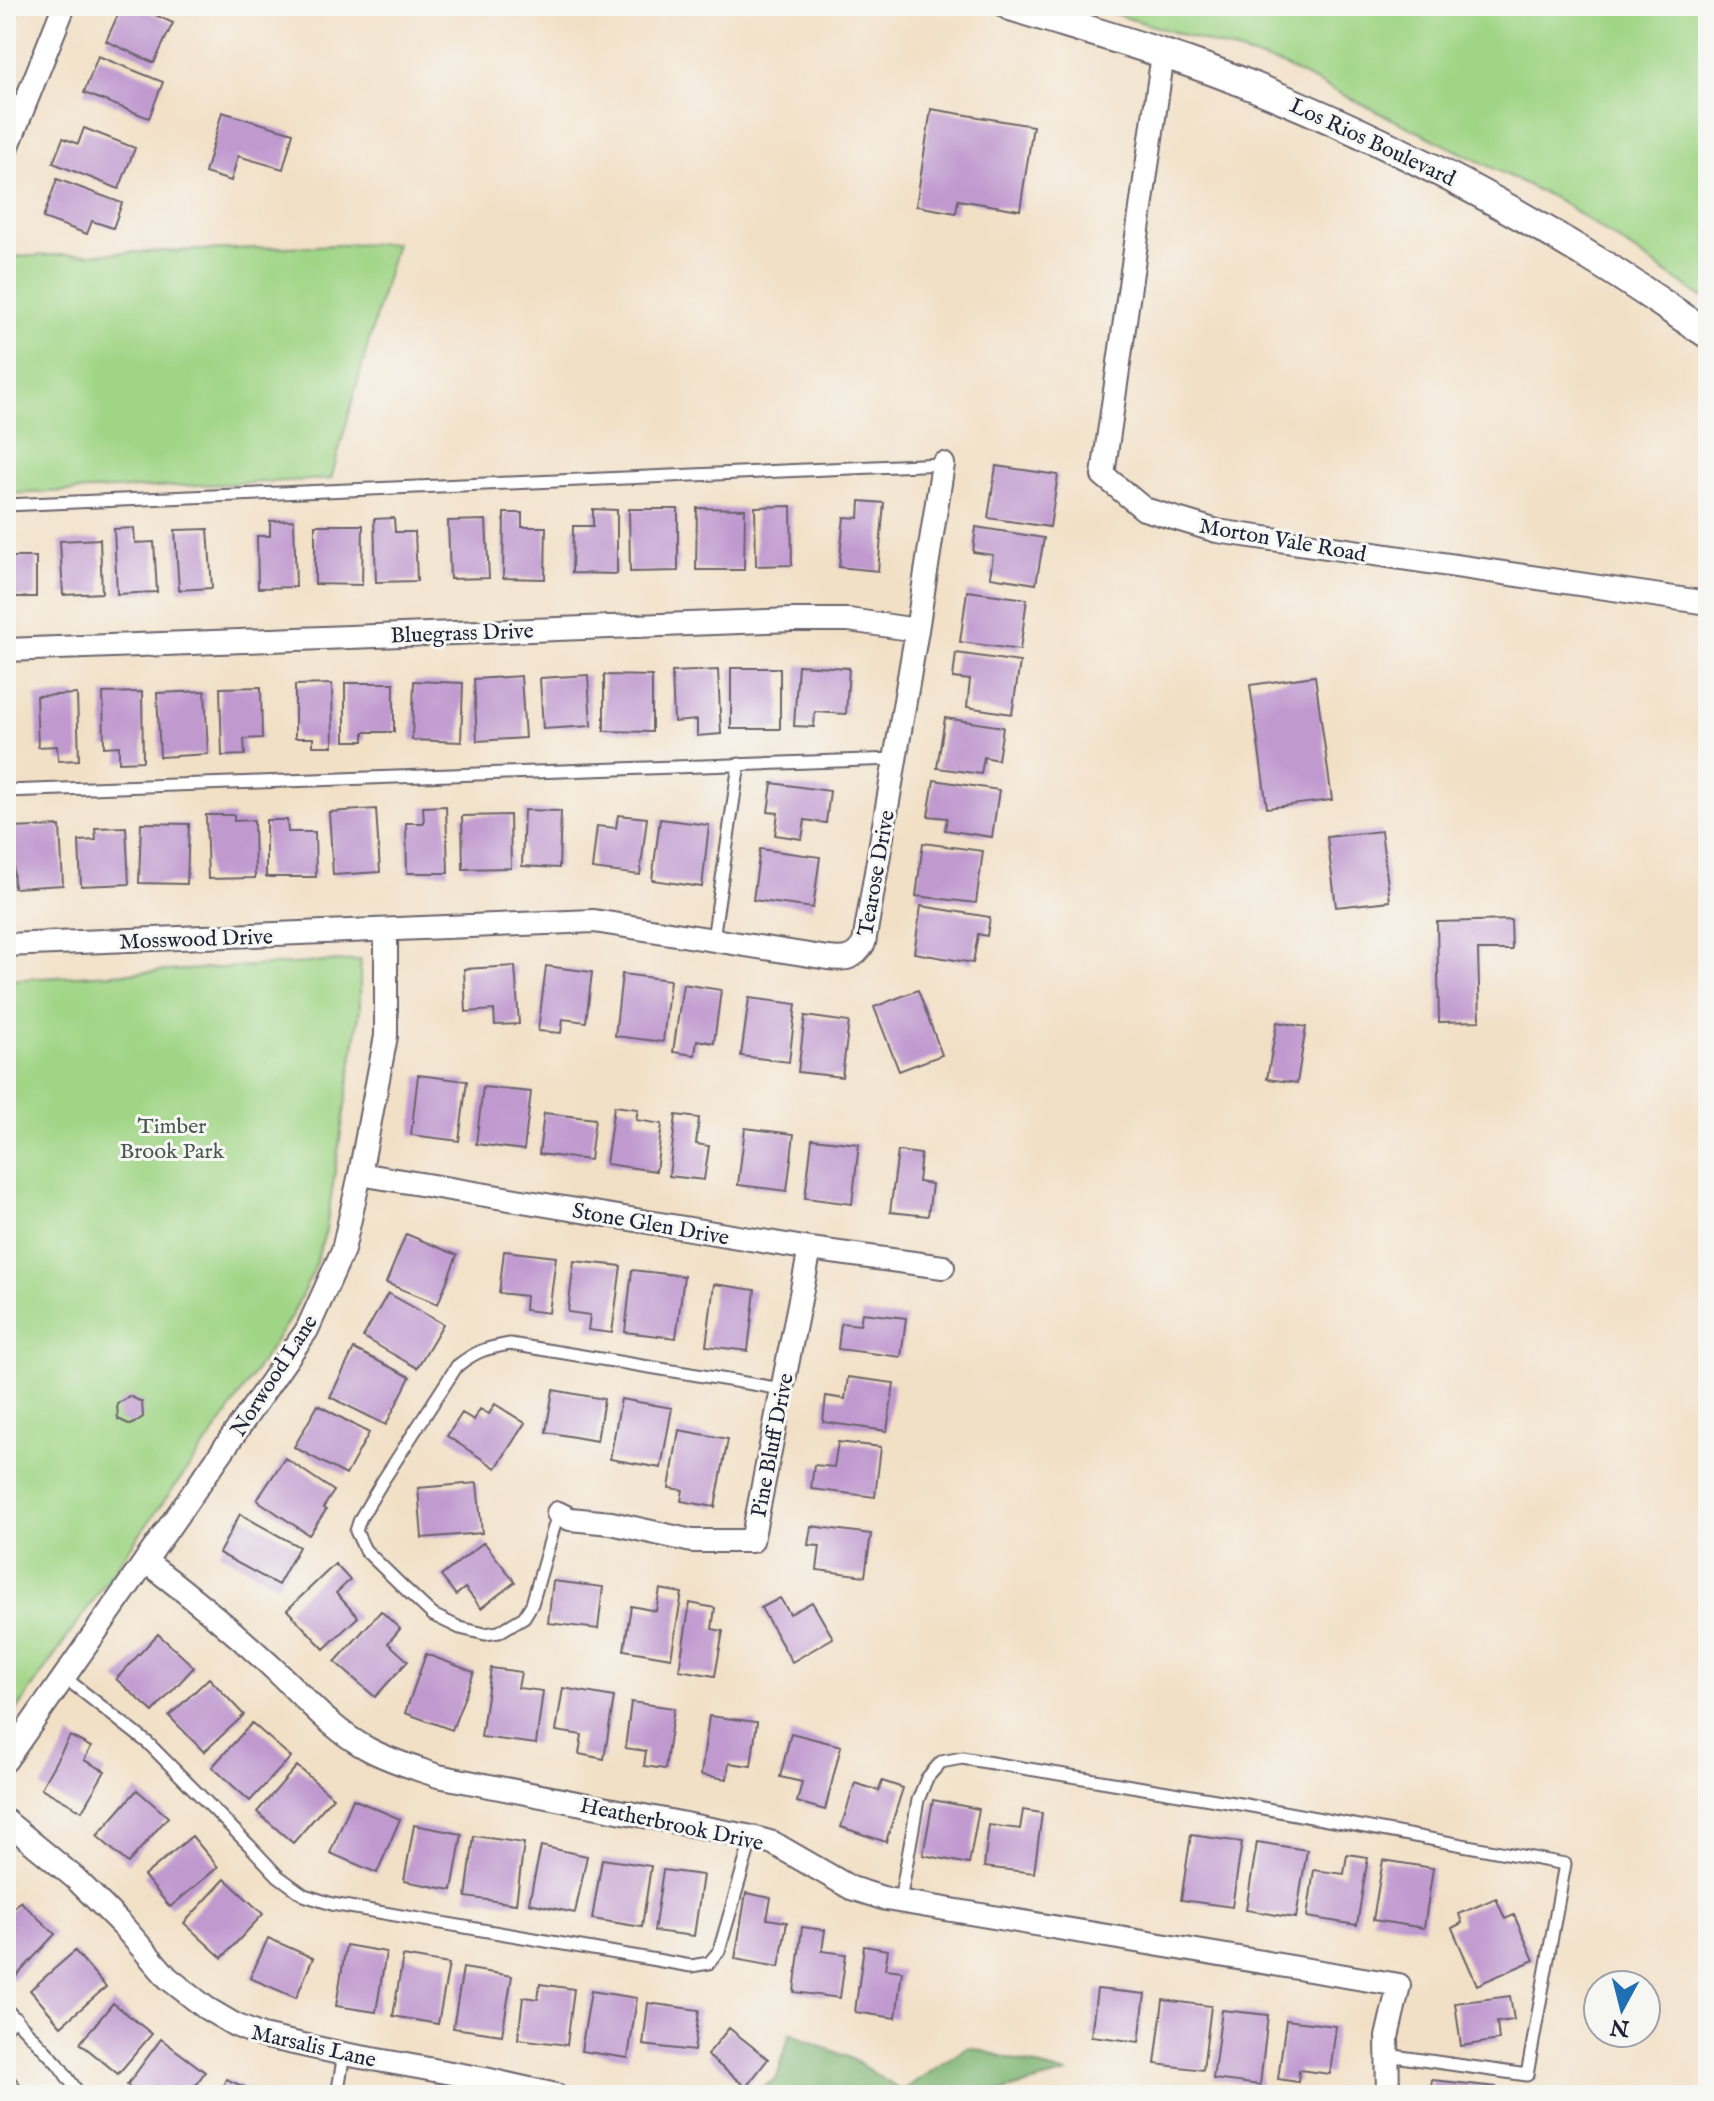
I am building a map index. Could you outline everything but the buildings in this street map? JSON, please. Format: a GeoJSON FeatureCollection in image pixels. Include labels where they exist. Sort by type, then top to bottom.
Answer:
{"type":"FeatureCollection","features":[{"type":"Feature","properties":{"kind":"street"},"geometry":{"type":"LineString","coordinates":[[6,151],[64,6]]}},
{"type":"Feature","properties":{"kind":"street","name":"Los Rios Boulevard"},"geometry":{"type":"LineString","coordinates":[[1010,6],[1163,54],[1255,87],[1346,126],[1431,166],[1515,212],[1598,261],[1708,334]]}},
{"type":"Feature","properties":{"kind":"street","name":"Morton Vale Road"},"geometry":{"type":"LineString","coordinates":[[1163,54],[1103,475],[1144,509],[1217,531],[1708,603]]}},
{"type":"Feature","properties":{"kind":"street","name":"Tearose Drive"},"geometry":{"type":"LineString","coordinates":[[386,930],[594,921],[845,960],[853,956],[864,943],[943,464]]}},
{"type":"Feature","properties":{"kind":"street","name":"Bluegrass Drive"},"geometry":{"type":"LineString","coordinates":[[6,650],[793,620],[849,620],[917,630]]}},
{"type":"Feature","properties":{"kind":"street","name":"Mosswood Drive"},"geometry":{"type":"LineString","coordinates":[[6,945],[386,930]]}},
{"type":"Feature","properties":{"kind":"street","name":"Norwood Lane"},"geometry":{"type":"LineString","coordinates":[[6,1760],[307,1330],[343,1250],[360,1174],[386,1036],[386,930]]}},
{"type":"Feature","properties":{"kind":"street","name":"Stone Glen Drive"},"geometry":{"type":"LineString","coordinates":[[360,1174],[810,1249],[943,1267]]}},
{"type":"Feature","properties":{"kind":"street","name":"Pine Bluff Drive"},"geometry":{"type":"LineString","coordinates":[[558,1513],[570,1519],[611,1523],[692,1541],[752,1541],[810,1249]]}},
{"type":"Feature","properties":{"kind":"street","name":"Heatherbrook Drive"},"geometry":{"type":"LineString","coordinates":[[145,1561],[229,1628],[339,1730],[368,1749],[400,1763],[438,1776],[752,1837],[773,1843],[851,1888],[886,1899],[1399,1985],[1387,2037],[1387,2055]]}},
{"type":"Feature","properties":{"kind":"street","name":"Marsalis Lane"},"geometry":{"type":"LineString","coordinates":[[6,1821],[75,1878],[122,1925],[168,1978],[206,2008],[235,2025],[262,2036],[483,2087],[556,2095]]}},
{"type":"Feature","properties":{"kind":"street"},"geometry":{"type":"LineString","coordinates":[[1387,2055],[1388,2095]]}},
{"type":"Feature","properties":{"kind":"lane"},"geometry":{"type":"LineString","coordinates":[[6,505],[943,464]]}},
{"type":"Feature","properties":{"kind":"lane"},"geometry":{"type":"LineString","coordinates":[[6,791],[895,759]]}},
{"type":"Feature","properties":{"kind":"lane"},"geometry":{"type":"LineString","coordinates":[[713,939],[739,764]]}},
{"type":"Feature","properties":{"kind":"lane"},"geometry":{"type":"LineString","coordinates":[[558,1513],[532,1604],[524,1617],[499,1632],[485,1634],[460,1628],[433,1615],[365,1550],[356,1531],[382,1482],[457,1366],[486,1348],[510,1344],[782,1389]]}},
{"type":"Feature","properties":{"kind":"lane"},"geometry":{"type":"LineString","coordinates":[[64,1677],[148,1743],[278,1876],[304,1895],[332,1904],[691,1966],[709,1963],[719,1951],[752,1837]]}},
{"type":"Feature","properties":{"kind":"lane"},"geometry":{"type":"LineString","coordinates":[[900,1901],[918,1800],[927,1778],[941,1762],[962,1758],[1246,1805],[1565,1864],[1527,2075],[1387,2055]]}},
{"type":"Feature","properties":{"kind":"lane"},"geometry":{"type":"LineString","coordinates":[[6,2009],[58,2064],[80,2095]]}},
{"type":"Feature","properties":{"kind":"lane"},"geometry":{"type":"LineString","coordinates":[[6,2027],[16,2018]]}},
{"type":"Feature","properties":{"kind":"lane"},"geometry":{"type":"LineString","coordinates":[[337,2095],[344,2054]]}},
{"type":"Feature","properties":{"kind":"green space"},"geometry":{"type":"Polygon","coordinates":[[[1088,6],[1708,6],[1708,301],[1560,201],[1282,65],[1088,6]]]}},
{"type":"Feature","properties":{"kind":"green space"},"geometry":{"type":"Polygon","coordinates":[[[396,243],[331,479],[6,494],[6,257],[396,243]]]}},
{"type":"Feature","properties":{"kind":"green space","name":"Timber Brook Park"},"geometry":{"type":"Polygon","coordinates":[[[360,960],[360,1009],[326,1230],[313,1272],[292,1315],[223,1421],[6,1725],[6,980],[360,960]]]}},
{"type":"Feature","properties":{"kind":"green space"},"geometry":{"type":"Polygon","coordinates":[[[790,2033],[852,2059],[901,2091],[968,2047],[1067,2074],[995,2095],[751,2095],[777,2078],[790,2033]]]}}]}
